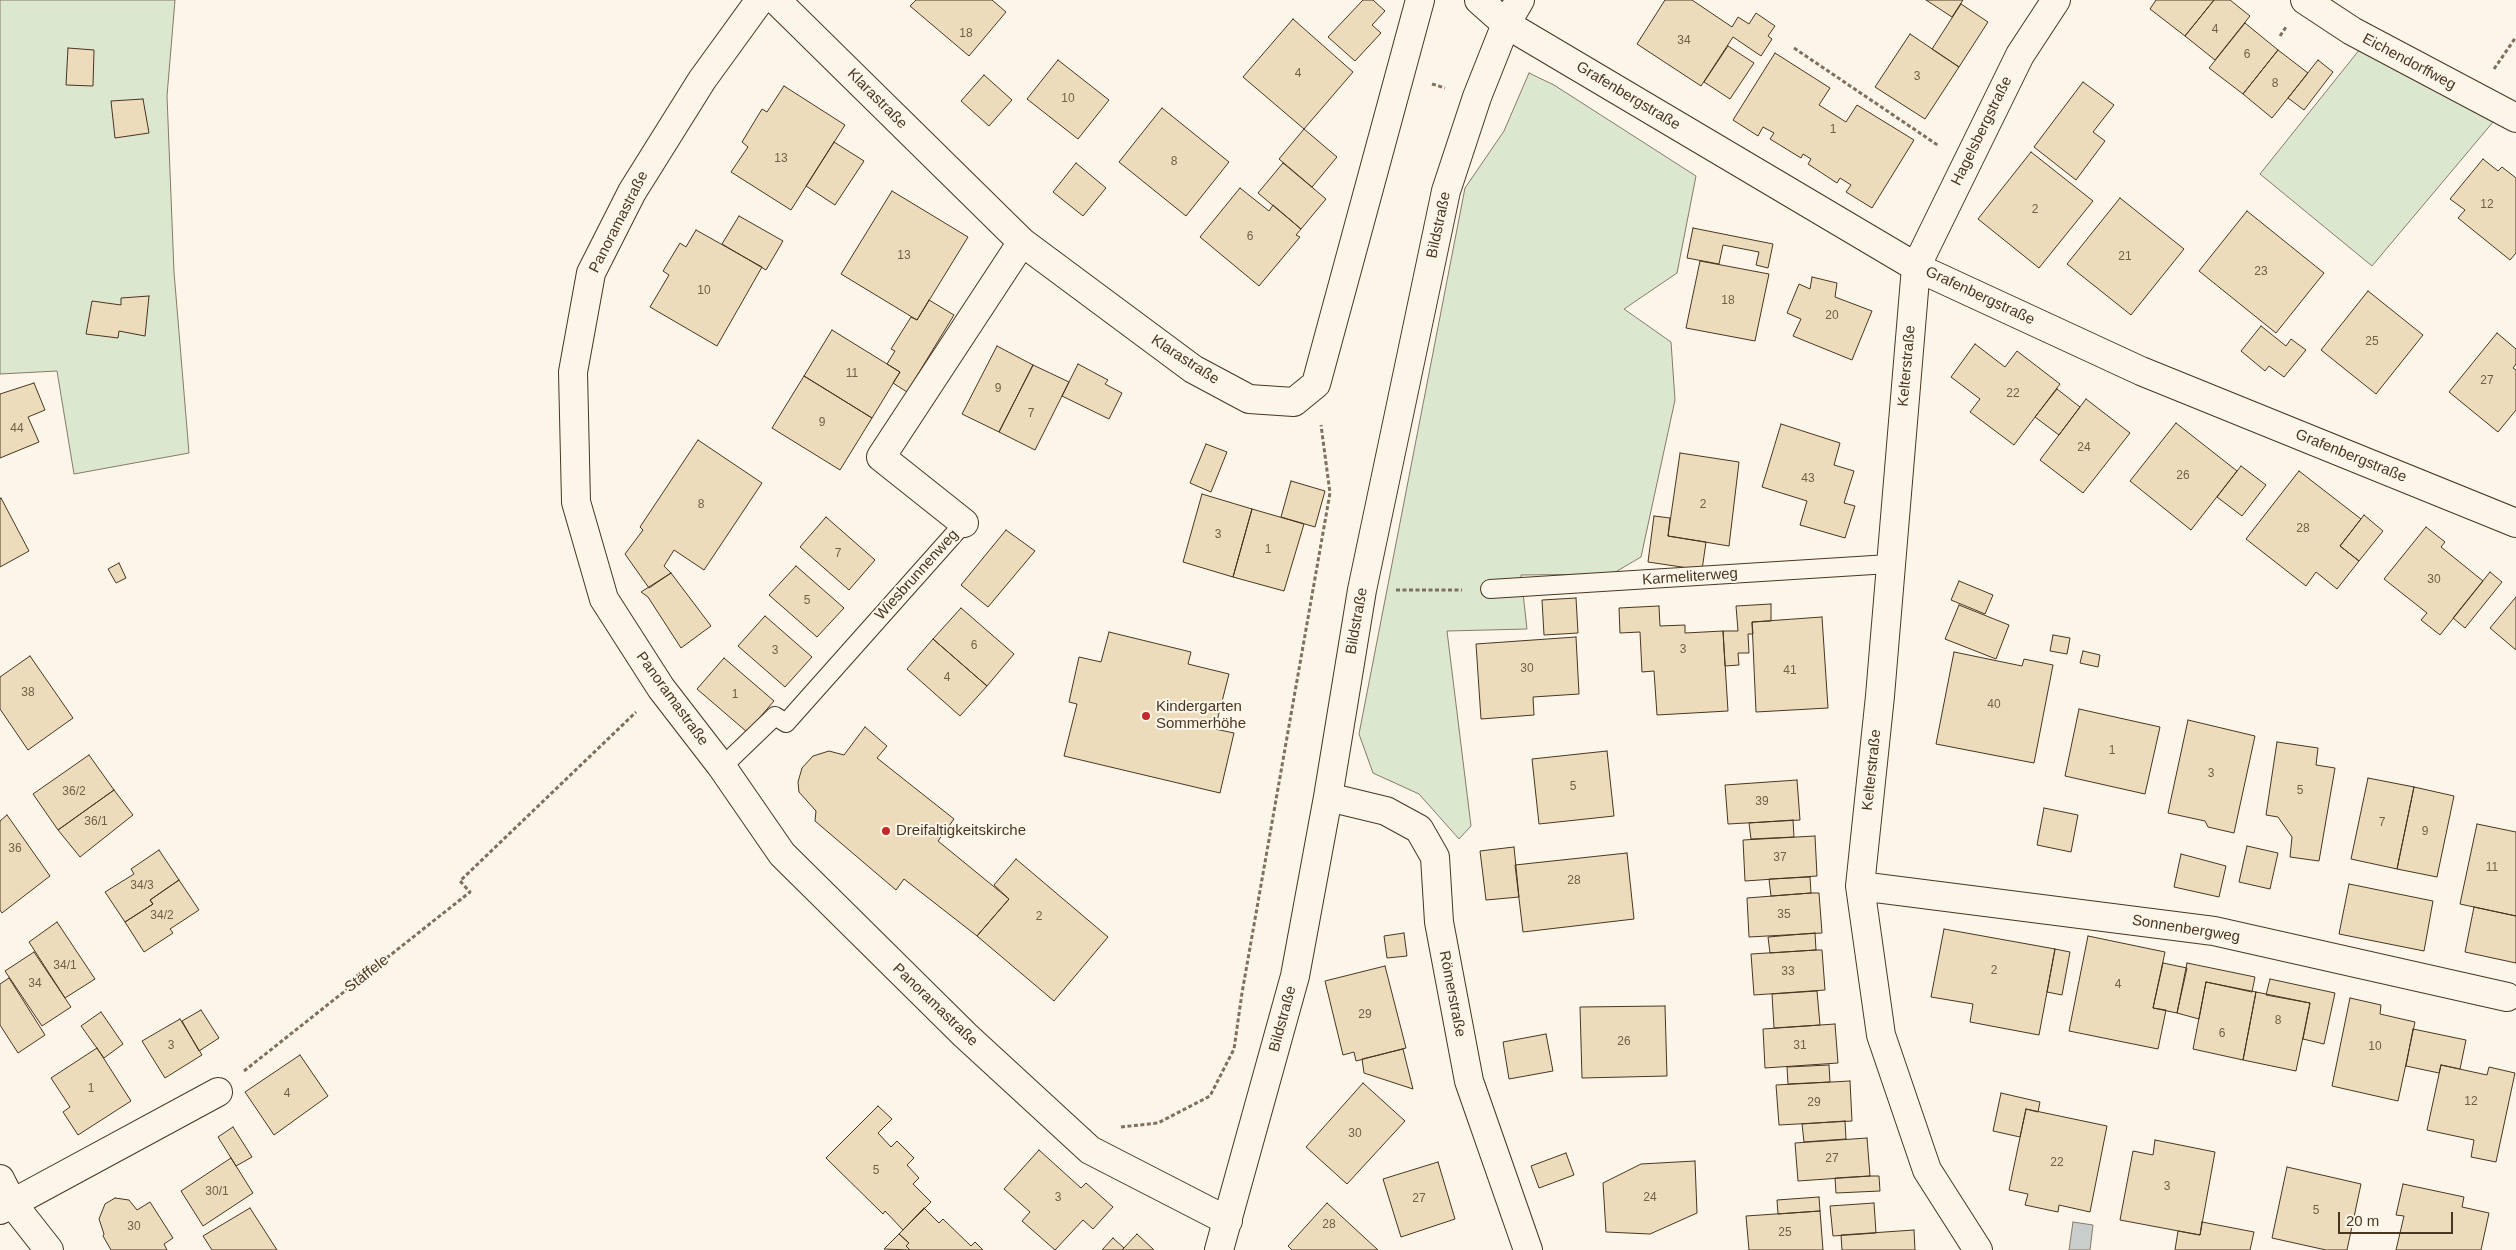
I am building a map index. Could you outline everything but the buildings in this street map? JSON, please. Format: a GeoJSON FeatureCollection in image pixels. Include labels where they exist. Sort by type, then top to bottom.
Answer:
{"type":"FeatureCollection","features":[{"type":"Feature","properties":{"kind":"street","name":"Panoramastraße"},"geometry":{"type":"LineString","coordinates":[[760,0],[702,80],[632,192],[592,273],[574,372],[576,502],[604,599],[661,688],[722,767],[782,854],[965,1035],[1090,1150],[1228,1221]]}},
{"type":"Feature","properties":{"kind":"street","name":"Klarastraße"},"geometry":{"type":"LineString","coordinates":[[776,0],[1022,242],[1193,369],[1249,399],[1294,402],[1316,384]]}},
{"type":"Feature","properties":{"kind":"street"},"geometry":{"type":"LineString","coordinates":[[1316,384],[1420,0]]}},
{"type":"Feature","properties":{"kind":"street","name":"Grafenbergstraße"},"geometry":{"type":"LineString","coordinates":[[1479,0],[1506,24],[1916,267],[2142,371],[2516,523]]}},
{"type":"Feature","properties":{"kind":"street","name":"Bildstraße"},"geometry":{"type":"LineString","coordinates":[[1219,1250],[1295,976],[1328,797],[1362,590],[1446,191],[1477,97],[1506,24],[1520,0]]}},
{"type":"Feature","properties":{"kind":"street","name":"Hagelsbergstraße"},"geometry":{"type":"LineString","coordinates":[[1916,267],[2020,55],[2056,0]]}},
{"type":"Feature","properties":{"kind":"street","name":"Eichendorffweg"},"geometry":{"type":"LineString","coordinates":[[2305,0],[2352,31],[2516,118]]}},
{"type":"Feature","properties":{"kind":"street","name":"Wiesbrunnenweg"},"geometry":{"type":"LineString","coordinates":[[964,523],[881,457],[1022,242]]}},
{"type":"Feature","properties":{"kind":"street","name":"Kelterstraße"},"geometry":{"type":"LineString","coordinates":[[1916,267],[1889,564],[1880,696],[1860,886],[1880,1035],[1927,1170],[1978,1250]]}},
{"type":"Feature","properties":{"kind":"street","name":"Römerstraße"},"geometry":{"type":"LineString","coordinates":[[1328,797],[1386,811],[1419,829],[1435,857],[1439,922],[1469,1081],[1528,1250]]}},
{"type":"Feature","properties":{"kind":"street","name":"Sonnenbergweg"},"geometry":{"type":"LineString","coordinates":[[1860,886],[2214,931],[2507,997]]}},
{"type":"Feature","properties":{"kind":"street"},"geometry":{"type":"LineString","coordinates":[[6,1206],[218,1092]]}},
{"type":"Feature","properties":{"kind":"street"},"geometry":{"type":"LineString","coordinates":[[0,1179],[6,1206],[49,1250]]}},
{"type":"Feature","properties":{"kind":"lane","name":"Wiesbrunnenweg"},"geometry":{"type":"LineString","coordinates":[[722,767],[775,716],[786,723],[964,523]]}},
{"type":"Feature","properties":{"kind":"lane","name":"Karmeliterweg"},"geometry":{"type":"LineString","coordinates":[[1490,589],[1889,564]]}},
{"type":"Feature","properties":{"kind":"path"},"geometry":{"type":"LineString","coordinates":[[1794,48],[1966,165]]}},
{"type":"Feature","properties":{"kind":"path"},"geometry":{"type":"LineString","coordinates":[[1401,70],[1437,86],[1477,97]]}},
{"type":"Feature","properties":{"kind":"path"},"geometry":{"type":"LineString","coordinates":[[1090,1150],[1122,1126],[1158,1123],[1210,1096],[1234,1049],[1242,992],[1330,494],[1316,384]]}},
{"type":"Feature","properties":{"kind":"path"},"geometry":{"type":"LineString","coordinates":[[1362,590],[1490,589]]}},
{"type":"Feature","properties":{"kind":"path","name":"Stäffele"},"geometry":{"type":"LineString","coordinates":[[218,1092],[470,892],[460,881],[661,688]]}},
{"type":"Feature","properties":{"kind":"green space"},"geometry":{"type":"Polygon","coordinates":[[[0,0],[175,0],[167,96],[174,272],[189,453],[74,474],[57,371],[0,374],[0,0]]]}},
{"type":"Feature","properties":{"kind":"green space"},"geometry":{"type":"Polygon","coordinates":[[[2360,49],[2493,122],[2372,266],[2260,174],[2360,49]]]}},
{"type":"Feature","properties":{"kind":"green space"},"geometry":{"type":"Polygon","coordinates":[[[1529,73],[1554,85],[1696,176],[1677,273],[1624,309],[1671,342],[1675,400],[1641,557],[1612,574],[1521,575],[1527,629],[1447,631],[1471,826],[1459,839],[1419,794],[1373,773],[1359,734],[1465,188],[1504,131],[1529,73]]]}},
{"type":"Feature","properties":{"kind":"shaded area"},"geometry":{"type":"Polygon","coordinates":[[[2073,1222],[2093,1225],[2090,1250],[2069,1250],[2073,1222]]]}},
{"type":"Feature","properties":{"kind":"place","name":"Kindergarten Sommerhöhe"},"geometry":{"type":"Point","coordinates":[1146,716]}},
{"type":"Feature","properties":{"kind":"place","name":"Dreifaltigkeitskirche"},"geometry":{"type":"Point","coordinates":[886,831]}}]}
